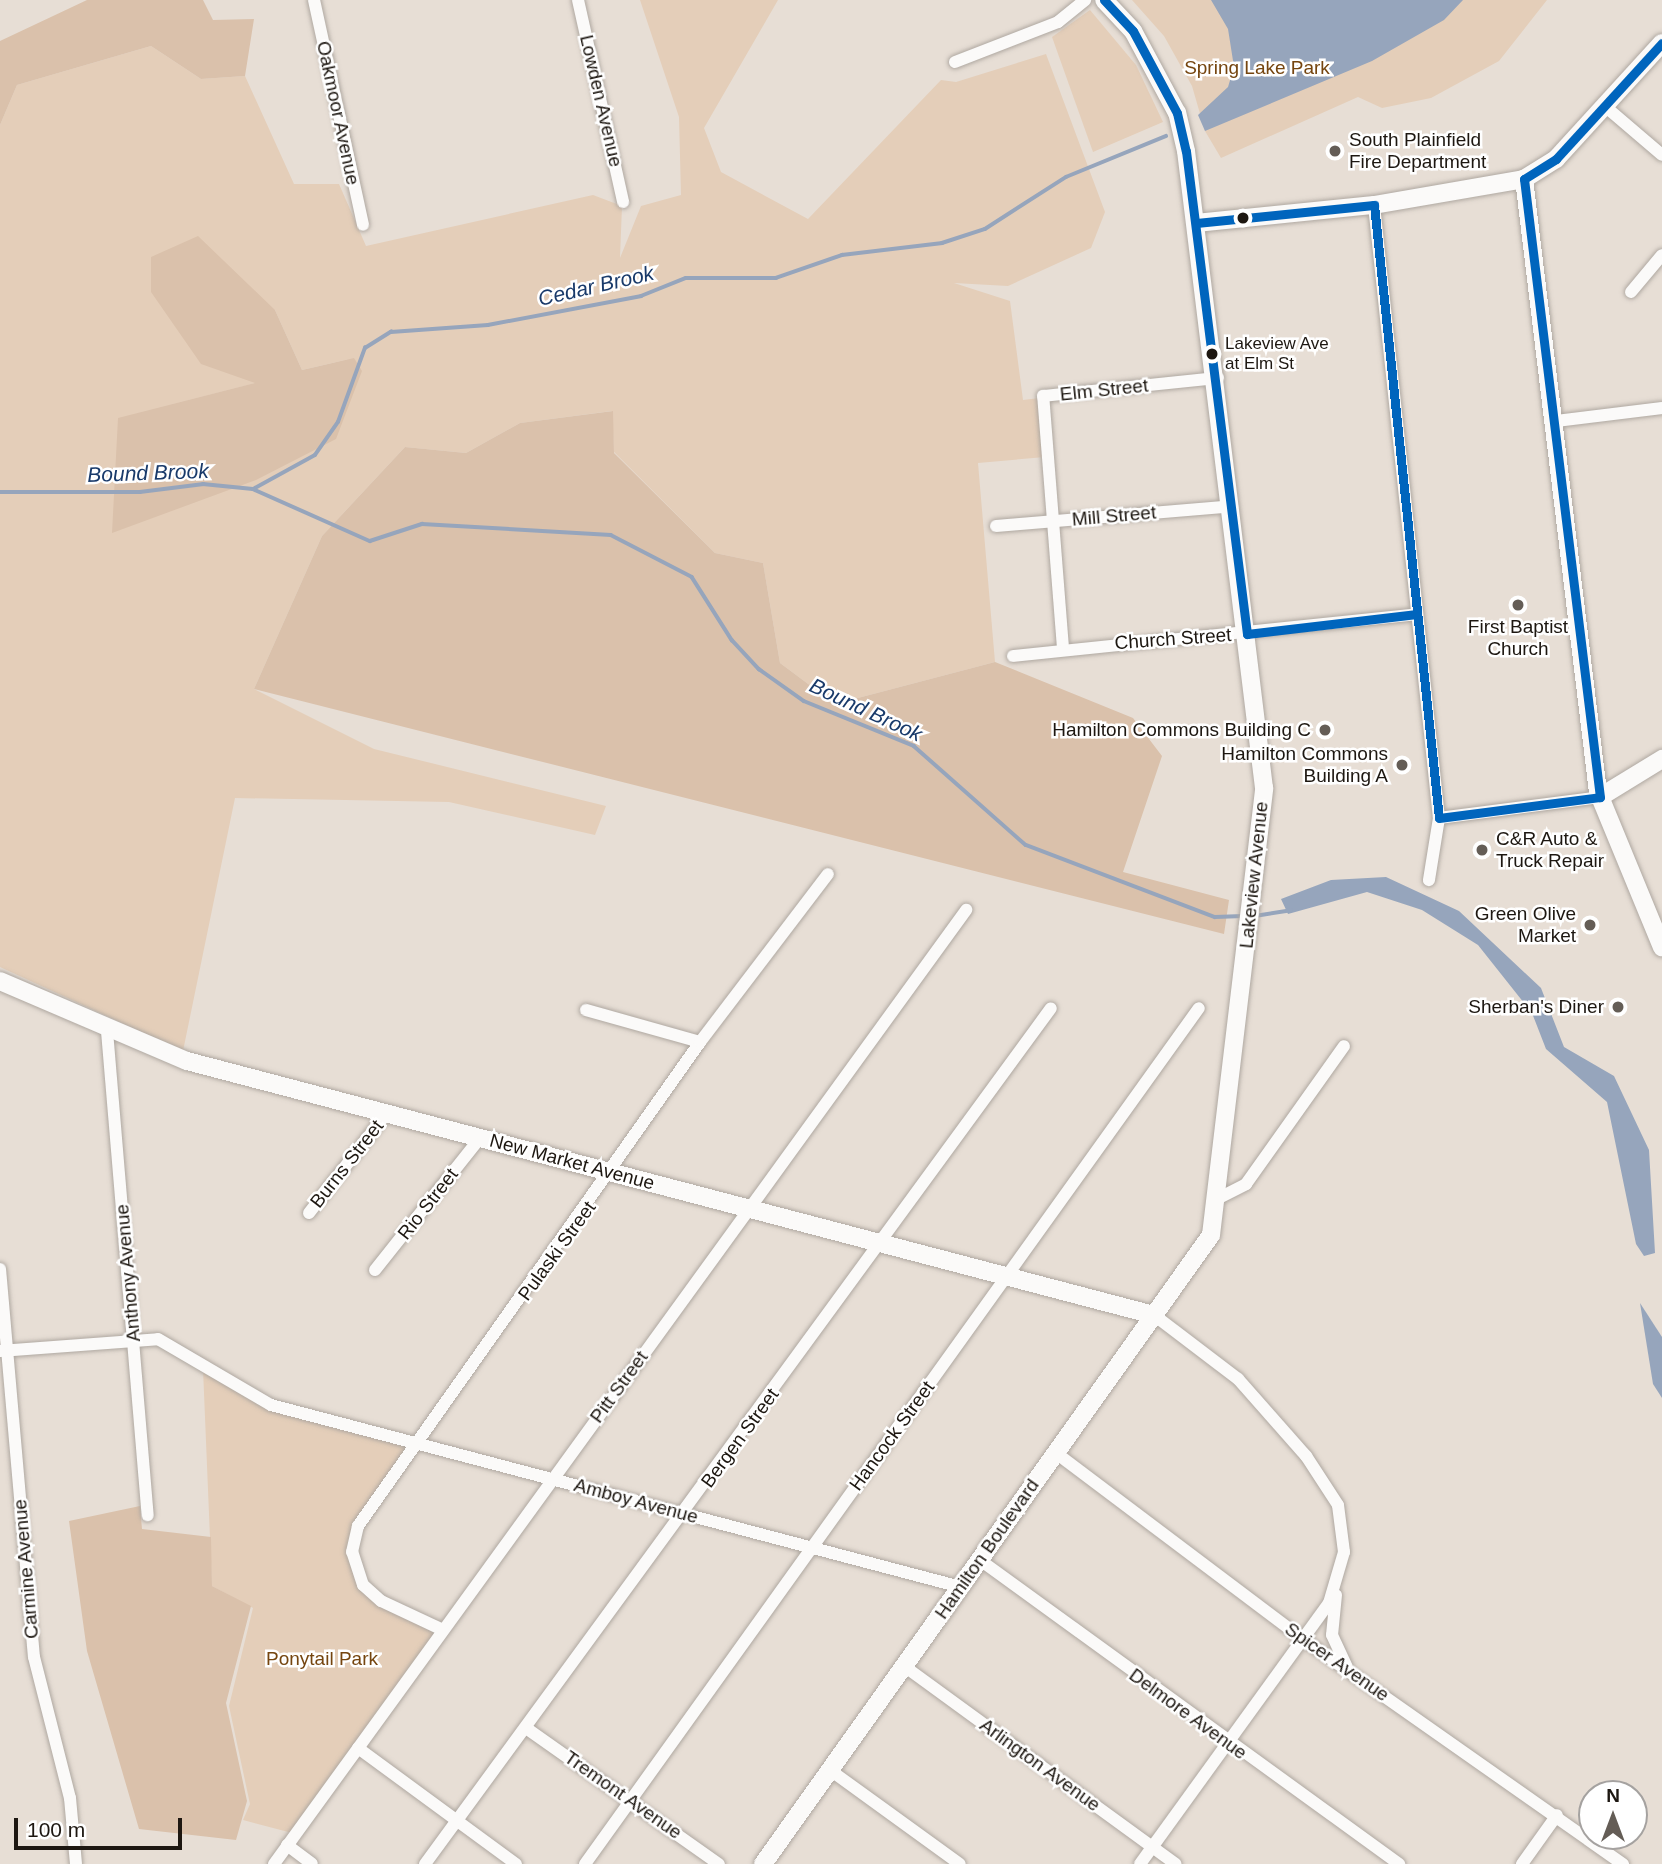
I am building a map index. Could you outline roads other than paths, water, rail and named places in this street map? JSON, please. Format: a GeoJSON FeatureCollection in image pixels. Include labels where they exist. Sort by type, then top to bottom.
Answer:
{"type":"FeatureCollection","features":[{"type":"Feature","properties":{"kind":"main road","name":"Lakeview Avenue"},"geometry":{"type":"LineString","coordinates":[[1104,0],[1133,31],[1177,113],[1218,378],[1264,788],[1256,893],[1241,983],[1211,1235]]}},
{"type":"Feature","properties":{"kind":"main road"},"geometry":{"type":"LineString","coordinates":[[1196,223],[1374,205],[1524,179],[1556,159],[1606,108],[1662,43]]}},
{"type":"Feature","properties":{"kind":"main road"},"geometry":{"type":"LineString","coordinates":[[1524,179],[1556,421],[1600,797],[1661,942]]}},
{"type":"Feature","properties":{"kind":"main road"},"geometry":{"type":"LineString","coordinates":[[1600,797],[1662,759]]}},
{"type":"Feature","properties":{"kind":"main road","name":"New Market Avenue"},"geometry":{"type":"LineString","coordinates":[[0,981],[107,1031],[187,1061],[1154,1315]]}},
{"type":"Feature","properties":{"kind":"main road","name":"Hamilton Boulevard"},"geometry":{"type":"LineString","coordinates":[[763,1864],[1211,1235]]}},
{"type":"Feature","properties":{"kind":"street","name":"Oakmoor Avenue"},"geometry":{"type":"LineString","coordinates":[[314,0],[363,225]]}},
{"type":"Feature","properties":{"kind":"street","name":"Lowden Avenue"},"geometry":{"type":"LineString","coordinates":[[578,0],[623,202]]}},
{"type":"Feature","properties":{"kind":"street"},"geometry":{"type":"LineString","coordinates":[[955,62],[1058,22],[1085,0]]}},
{"type":"Feature","properties":{"kind":"street"},"geometry":{"type":"LineString","coordinates":[[1606,108],[1662,155]]}},
{"type":"Feature","properties":{"kind":"street"},"geometry":{"type":"LineString","coordinates":[[1374,205],[1439,818],[1429,880]]}},
{"type":"Feature","properties":{"kind":"street"},"geometry":{"type":"LineString","coordinates":[[1631,292],[1662,255]]}},
{"type":"Feature","properties":{"kind":"street","name":"Elm Street"},"geometry":{"type":"LineString","coordinates":[[1053,520],[1043,396],[1218,378]]}},
{"type":"Feature","properties":{"kind":"street"},"geometry":{"type":"LineString","coordinates":[[1556,421],[1662,408]]}},
{"type":"Feature","properties":{"kind":"street","name":"Mill Street"},"geometry":{"type":"LineString","coordinates":[[996,526],[1232,506]]}},
{"type":"Feature","properties":{"kind":"street"},"geometry":{"type":"LineString","coordinates":[[1053,520],[1063,648]]}},
{"type":"Feature","properties":{"kind":"street","name":"Church Street"},"geometry":{"type":"LineString","coordinates":[[1013,656],[1063,648],[1247,634],[1417,614]]}},
{"type":"Feature","properties":{"kind":"street"},"geometry":{"type":"LineString","coordinates":[[1439,818],[1600,797]]}},
{"type":"Feature","properties":{"kind":"street","name":"Pulaski Street"},"geometry":{"type":"LineString","coordinates":[[443,1630],[381,1601],[363,1585],[352,1552],[358,1526],[613,1173],[700,1042],[828,874]]}},
{"type":"Feature","properties":{"kind":"street","name":"Pitt Street"},"geometry":{"type":"LineString","coordinates":[[274,1864],[965,910]]}},
{"type":"Feature","properties":{"kind":"street","name":"Bergen Street"},"geometry":{"type":"LineString","coordinates":[[425,1864],[685,1514],[1051,1008]]}},
{"type":"Feature","properties":{"kind":"street","name":"Hancock Street"},"geometry":{"type":"LineString","coordinates":[[585,1864],[1199,1008]]}},
{"type":"Feature","properties":{"kind":"street"},"geometry":{"type":"LineString","coordinates":[[586,1010],[700,1042]]}},
{"type":"Feature","properties":{"kind":"street","name":"Anthony Avenue"},"geometry":{"type":"LineString","coordinates":[[107,1031],[148,1515]]}},
{"type":"Feature","properties":{"kind":"street"},"geometry":{"type":"LineString","coordinates":[[1215,1200],[1246,1184],[1344,1046]]}},
{"type":"Feature","properties":{"kind":"street","name":"Burns Street"},"geometry":{"type":"LineString","coordinates":[[309,1213],[386,1114]]}},
{"type":"Feature","properties":{"kind":"street","name":"Rio Street"},"geometry":{"type":"LineString","coordinates":[[375,1270],[480,1138]]}},
{"type":"Feature","properties":{"kind":"street","name":"Carmine Avenue"},"geometry":{"type":"LineString","coordinates":[[0,1269],[3,1350],[34,1657],[70,1798],[76,1864]]}},
{"type":"Feature","properties":{"kind":"street"},"geometry":{"type":"LineString","coordinates":[[1154,1315],[1238,1379],[1306,1456],[1342,1522],[1344,1552],[1335,1589],[1332,1635],[1349,1671]]}},
{"type":"Feature","properties":{"kind":"street","name":"Amboy Avenue"},"geometry":{"type":"LineString","coordinates":[[3,1350],[133,1339],[173,1344],[239,1391],[312,1416],[961,1587]]}},
{"type":"Feature","properties":{"kind":"street","name":"Spicer Avenue"},"geometry":{"type":"LineString","coordinates":[[1056,1453],[1304,1640],[1557,1815],[1623,1864]]}},
{"type":"Feature","properties":{"kind":"street","name":"Delmore Avenue"},"geometry":{"type":"LineString","coordinates":[[980,1560],[1228,1744],[1399,1864]]}},
{"type":"Feature","properties":{"kind":"street"},"geometry":{"type":"LineString","coordinates":[[1140,1864],[1304,1640],[1335,1589]]}},
{"type":"Feature","properties":{"kind":"street","name":"Arlington Avenue"},"geometry":{"type":"LineString","coordinates":[[904,1666],[1176,1864]]}},
{"type":"Feature","properties":{"kind":"street","name":"Tremont Avenue"},"geometry":{"type":"LineString","coordinates":[[526,1728],[719,1864]]}},
{"type":"Feature","properties":{"kind":"street"},"geometry":{"type":"LineString","coordinates":[[358,1748],[516,1864]]}},
{"type":"Feature","properties":{"kind":"street"},"geometry":{"type":"LineString","coordinates":[[830,1770],[960,1864]]}},
{"type":"Feature","properties":{"kind":"street"},"geometry":{"type":"LineString","coordinates":[[1522,1864],[1557,1815]]}},
{"type":"Feature","properties":{"kind":"street"},"geometry":{"type":"LineString","coordinates":[[287,1845],[312,1864]]}},
{"type":"Feature","properties":{"kind":"water"},"geometry":{"type":"Polygon","coordinates":[[[1211,0],[1463,0],[1444,20],[1372,61],[1205,131],[1198,115],[1228,87],[1234,67],[1228,29],[1211,0]]]}},
{"type":"Feature","properties":{"kind":"water"},"geometry":{"type":"Polygon","coordinates":[[[1386,877],[1459,911],[1541,988],[1564,1047],[1614,1076],[1649,1150],[1655,1253],[1644,1256],[1636,1244],[1607,1102],[1546,1049],[1532,1013],[1478,945],[1422,910],[1367,892],[1288,914],[1281,899],[1331,880],[1386,877]]]}},
{"type":"Feature","properties":{"kind":"water"},"geometry":{"type":"Polygon","coordinates":[[[1640,1303],[1662,1337],[1662,1398],[1653,1384],[1640,1303]]]}},
{"type":"Feature","properties":{"kind":"waterway","name":"Cedar Brook"},"geometry":{"type":"LineString","coordinates":[[255,488],[315,455],[338,422],[365,348],[391,332],[488,325],[641,296],[686,278],[776,278],[842,255],[942,243],[985,229],[1066,177],[1166,136]]}},
{"type":"Feature","properties":{"kind":"waterway","name":"Bound Brook"},"geometry":{"type":"LineString","coordinates":[[0,492],[140,492],[203,484],[253,489],[370,541],[422,524],[611,535],[692,577],[732,640],[759,669],[804,701],[914,746],[1026,845],[1215,917],[1243,916]]}},
{"type":"Feature","properties":{"kind":"waterway","name":"Bound Brook"},"geometry":{"type":"LineString","coordinates":[[1255,916],[1291,910]]}},
{"type":"Feature","properties":{"kind":"place","name":"South Plainfield Fire Department"},"geometry":{"type":"Point","coordinates":[1335,151]}},
{"type":"Feature","properties":{"kind":"place","name":"Lakeview Ave at Elm St"},"geometry":{"type":"Point","coordinates":[1212,354]}},
{"type":"Feature","properties":{"kind":"place","name":"First Baptist Church"},"geometry":{"type":"Point","coordinates":[1518,605]}},
{"type":"Feature","properties":{"kind":"place","name":"Hamilton Commons Building C"},"geometry":{"type":"Point","coordinates":[1325,730]}},
{"type":"Feature","properties":{"kind":"place","name":"Hamilton Commons Building A"},"geometry":{"type":"Point","coordinates":[1402,765]}},
{"type":"Feature","properties":{"kind":"place","name":"C&R Auto & Truck Repair"},"geometry":{"type":"Point","coordinates":[1482,850]}},
{"type":"Feature","properties":{"kind":"place","name":"Green Olive Market"},"geometry":{"type":"Point","coordinates":[1590,925]}},
{"type":"Feature","properties":{"kind":"place","name":"Sherban's Diner"},"geometry":{"type":"Point","coordinates":[1618,1007]}},
{"type":"Feature","properties":{"kind":"park label","name":"Spring Lake Park"},"geometry":{"type":"Point","coordinates":[1257,68]}},
{"type":"Feature","properties":{"kind":"park label","name":"Ponytail Park"},"geometry":{"type":"Point","coordinates":[322,1659]}}]}
